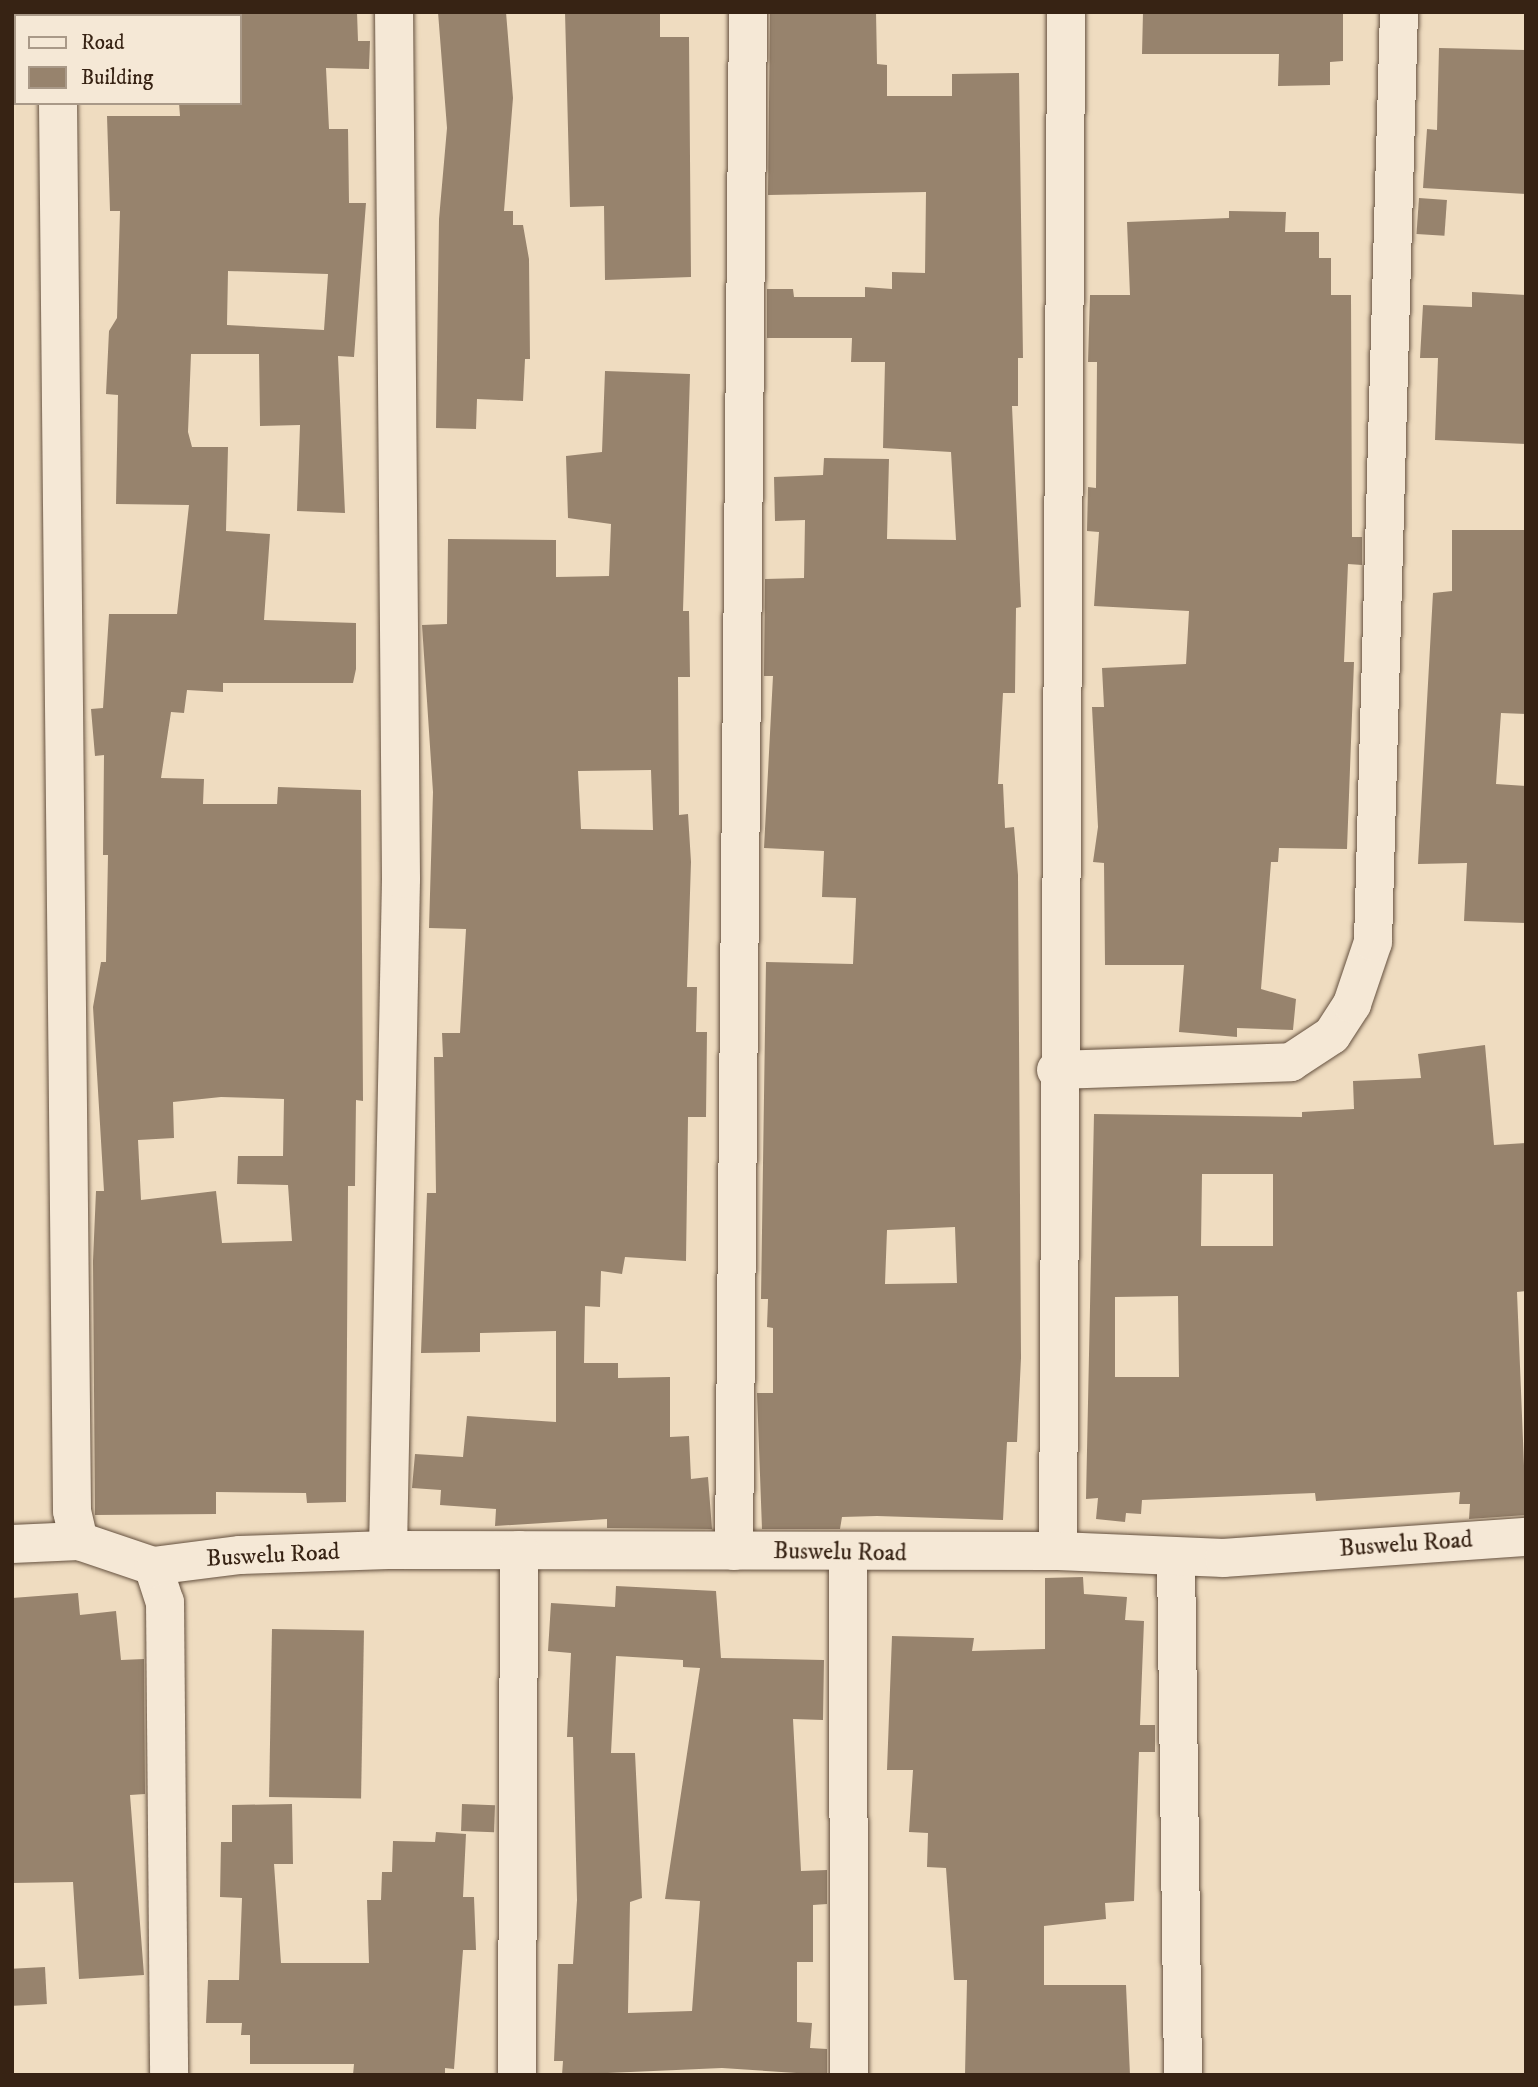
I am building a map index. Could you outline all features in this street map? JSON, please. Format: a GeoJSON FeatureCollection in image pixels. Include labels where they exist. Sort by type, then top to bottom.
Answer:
{"type":"FeatureCollection","features":[{"type":"Feature","properties":{"kind":"street"},"geometry":{"type":"LineString","coordinates":[[388,1550],[401,879],[394,12]]}},
{"type":"Feature","properties":{"kind":"street"},"geometry":{"type":"LineString","coordinates":[[734,1551],[748,12]]}},
{"type":"Feature","properties":{"kind":"street"},"geometry":{"type":"LineString","coordinates":[[1058,1551],[1056,1070],[1066,12]]}},
{"type":"Feature","properties":{"kind":"street"},"geometry":{"type":"LineString","coordinates":[[1056,1070],[1291,1062],[1332,1035],[1352,1004],[1373,942],[1399,12]]}},
{"type":"Feature","properties":{"kind":"street"},"geometry":{"type":"LineString","coordinates":[[58,105],[71,1429],[79,1541]]}},
{"type":"Feature","properties":{"kind":"street","name":"Buswelu Road"},"geometry":{"type":"LineString","coordinates":[[153,1566],[240,1555],[388,1550],[1058,1551],[1176,1559],[1526,1537]]}},
{"type":"Feature","properties":{"kind":"street"},"geometry":{"type":"LineString","coordinates":[[12,1544],[79,1541],[153,1566],[165,1602],[169,2075]]}},
{"type":"Feature","properties":{"kind":"street"},"geometry":{"type":"LineString","coordinates":[[517,2075],[519,1550]]}},
{"type":"Feature","properties":{"kind":"street"},"geometry":{"type":"LineString","coordinates":[[848,1552],[849,2075]]}},
{"type":"Feature","properties":{"kind":"street"},"geometry":{"type":"LineString","coordinates":[[1176,1559],[1183,2075]]}},
{"type":"Feature","properties":{"kind":"building"},"geometry":{"type":"Polygon","coordinates":[[[240,12],[357,12],[358,41],[370,41],[369,69],[326,68],[329,129],[348,129],[349,203],[366,203],[354,357],[338,356],[345,513],[297,511],[300,425],[260,426],[259,354],[191,354],[188,432],[192,447],[228,447],[226,531],[270,534],[264,620],[356,623],[356,669],[353,683],[223,683],[223,692],[187,690],[184,713],[171,712],[161,778],[204,779],[203,804],[277,804],[278,787],[361,790],[363,1101],[356,1100],[355,1186],[348,1186],[346,1502],[307,1503],[306,1493],[216,1492],[216,1514],[95,1515],[93,1261],[96,1191],[104,1191],[93,1007],[101,962],[106,962],[108,855],[103,855],[104,755],[95,756],[91,709],[103,708],[109,614],[177,614],[189,505],[116,504],[118,395],[106,394],[109,331],[117,318],[120,211],[110,211],[107,116],[180,116],[179,105],[242,105],[240,12]],[[228,271],[227,325],[324,330],[328,274],[228,271]],[[221,1097],[173,1102],[174,1138],[138,1140],[141,1200],[216,1191],[222,1243],[292,1241],[288,1185],[237,1184],[238,1156],[283,1156],[284,1099],[221,1097]]]}},
{"type":"Feature","properties":{"kind":"building"},"geometry":{"type":"Polygon","coordinates":[[[438,12],[506,12],[513,98],[504,211],[513,211],[513,225],[523,225],[529,259],[530,359],[525,359],[523,401],[477,399],[476,429],[436,428],[439,219],[447,128],[438,12]]]}},
{"type":"Feature","properties":{"kind":"building"},"geometry":{"type":"Polygon","coordinates":[[[565,12],[660,12],[660,37],[689,37],[691,277],[605,280],[604,206],[570,207],[565,12]]]}},
{"type":"Feature","properties":{"kind":"building"},"geometry":{"type":"Polygon","coordinates":[[[770,12],[876,12],[877,64],[887,65],[887,96],[952,96],[952,74],[1019,73],[1023,358],[1018,358],[1018,406],[1012,406],[1021,607],[1016,608],[1015,693],[1003,693],[998,784],[1003,784],[1005,828],[1014,827],[1018,875],[1021,1358],[1017,1442],[1007,1442],[1003,1520],[842,1517],[840,1529],[762,1529],[757,1393],[773,1393],[773,1328],[767,1327],[768,1299],[761,1299],[766,962],[853,964],[856,898],[822,897],[824,851],[764,848],[773,676],[764,676],[765,579],[804,578],[805,520],[775,521],[774,477],[823,475],[824,458],[889,459],[887,539],[956,540],[951,452],[883,448],[885,362],[851,362],[852,338],[767,338],[767,289],[793,289],[794,297],[865,297],[865,287],[892,289],[892,272],[925,273],[926,192],[768,195],[770,12]],[[955,1227],[887,1230],[885,1284],[957,1283],[955,1227]]]}},
{"type":"Feature","properties":{"kind":"building"},"geometry":{"type":"Polygon","coordinates":[[[1143,12],[1343,12],[1343,61],[1330,62],[1330,85],[1278,86],[1279,54],[1142,54],[1143,12]]]}},
{"type":"Feature","properties":{"kind":"building"},"geometry":{"type":"Polygon","coordinates":[[[1439,48],[1526,50],[1526,194],[1423,188],[1427,129],[1437,130],[1439,48]]]}},
{"type":"Feature","properties":{"kind":"building"},"geometry":{"type":"Polygon","coordinates":[[[1419,198],[1447,200],[1444,236],[1416,234],[1419,198]]]}},
{"type":"Feature","properties":{"kind":"building"},"geometry":{"type":"Polygon","coordinates":[[[1229,211],[1286,212],[1285,232],[1319,232],[1319,258],[1331,258],[1331,295],[1351,295],[1352,537],[1362,537],[1362,565],[1348,564],[1344,662],[1354,662],[1347,849],[1279,848],[1278,862],[1271,862],[1261,989],[1296,999],[1293,1030],[1237,1028],[1237,1037],[1179,1032],[1184,965],[1105,965],[1104,863],[1093,862],[1098,827],[1092,707],[1104,707],[1102,668],[1186,664],[1189,611],[1094,606],[1099,532],[1087,531],[1088,487],[1096,488],[1097,362],[1088,362],[1090,295],[1130,295],[1127,222],[1229,218],[1229,211]]]}},
{"type":"Feature","properties":{"kind":"building"},"geometry":{"type":"Polygon","coordinates":[[[1472,292],[1526,295],[1526,444],[1435,440],[1438,358],[1420,358],[1423,305],[1472,307],[1472,292]]]}},
{"type":"Feature","properties":{"kind":"building"},"geometry":{"type":"Polygon","coordinates":[[[605,371],[690,374],[683,611],[689,611],[690,677],[678,677],[679,815],[688,814],[691,862],[687,987],[697,987],[696,1032],[707,1032],[706,1117],[688,1117],[686,1261],[625,1257],[622,1274],[601,1271],[600,1307],[585,1306],[584,1363],[618,1363],[618,1378],[670,1377],[670,1437],[689,1436],[691,1479],[708,1477],[712,1529],[607,1528],[607,1519],[495,1526],[496,1509],[440,1505],[441,1490],[412,1488],[415,1454],[463,1457],[467,1416],[556,1422],[556,1331],[480,1333],[480,1352],[421,1353],[427,1193],[436,1193],[434,1057],[443,1057],[442,1033],[460,1033],[466,929],[429,928],[433,792],[422,625],[447,624],[448,539],[556,540],[556,577],[609,576],[611,524],[568,518],[566,456],[602,452],[605,371]],[[651,770],[578,771],[581,829],[653,830],[651,770]]]}},
{"type":"Feature","properties":{"kind":"building"},"geometry":{"type":"Polygon","coordinates":[[[1452,530],[1526,530],[1526,714],[1501,713],[1496,784],[1526,786],[1526,923],[1464,921],[1467,863],[1418,864],[1433,593],[1452,591],[1452,530]]]}},
{"type":"Feature","properties":{"kind":"building"},"geometry":{"type":"Polygon","coordinates":[[[1485,1045],[1494,1145],[1526,1143],[1526,1291],[1517,1292],[1526,1515],[1469,1519],[1470,1504],[1459,1504],[1460,1492],[1316,1501],[1315,1493],[1142,1500],[1141,1514],[1126,1513],[1125,1522],[1096,1519],[1098,1498],[1086,1499],[1094,1114],[1302,1117],[1302,1112],[1354,1109],[1353,1081],[1421,1078],[1418,1054],[1485,1045]],[[1202,1174],[1201,1246],[1273,1246],[1273,1174],[1202,1174]],[[1178,1296],[1115,1297],[1115,1377],[1179,1377],[1178,1296]]]}},
{"type":"Feature","properties":{"kind":"building"},"geometry":{"type":"Polygon","coordinates":[[[1083,1577],[1084,1594],[1127,1597],[1125,1620],[1144,1621],[1140,1725],[1155,1725],[1155,1752],[1139,1752],[1134,1901],[1105,1903],[1106,1919],[1044,1926],[1044,1985],[1126,1985],[1130,2075],[965,2075],[967,1980],[954,1980],[946,1868],[927,1867],[928,1833],[909,1832],[913,1770],[887,1770],[892,1636],[974,1638],[972,1651],[1045,1649],[1045,1578],[1083,1577]]]}},
{"type":"Feature","properties":{"kind":"building"},"geometry":{"type":"Polygon","coordinates":[[[616,1586],[716,1591],[721,1658],[824,1660],[823,1720],[793,1719],[801,1871],[827,1870],[827,1904],[813,1905],[813,1962],[797,1962],[797,2022],[812,2023],[810,2048],[827,2049],[827,2075],[722,2068],[562,2075],[563,2061],[554,2061],[558,1964],[573,1964],[577,1900],[573,1737],[567,1737],[571,1653],[548,1651],[551,1603],[615,1607],[616,1586]],[[616,1656],[611,1753],[635,1753],[642,1898],[630,1902],[628,2013],[692,2011],[700,1901],[665,1899],[700,1668],[683,1667],[683,1660],[616,1656]]]}},
{"type":"Feature","properties":{"kind":"building"},"geometry":{"type":"Polygon","coordinates":[[[78,1593],[80,1615],[116,1611],[121,1660],[144,1659],[145,1794],[130,1795],[144,1975],[79,1979],[73,1882],[12,1883],[12,1598],[78,1593]]]}},
{"type":"Feature","properties":{"kind":"building"},"geometry":{"type":"Polygon","coordinates":[[[272,1629],[364,1631],[361,1799],[269,1797],[272,1629]]]}},
{"type":"Feature","properties":{"kind":"building"},"geometry":{"type":"Polygon","coordinates":[[[292,1804],[293,1864],[274,1864],[281,1963],[369,1963],[367,1900],[381,1900],[382,1872],[392,1872],[393,1841],[435,1842],[436,1832],[466,1834],[463,1897],[474,1897],[476,1950],[463,1950],[454,2069],[445,2068],[445,2075],[353,2075],[354,2064],[250,2064],[250,2035],[241,2035],[242,2023],[206,2023],[208,1980],[239,1980],[242,1898],[220,1897],[221,1842],[232,1842],[232,1805],[292,1804]]]}},
{"type":"Feature","properties":{"kind":"building"},"geometry":{"type":"Polygon","coordinates":[[[462,1804],[495,1805],[494,1832],[461,1831],[462,1804]]]}},
{"type":"Feature","properties":{"kind":"building"},"geometry":{"type":"Polygon","coordinates":[[[45,1967],[47,2004],[14,2006],[12,1969],[45,1967]]]}}]}
